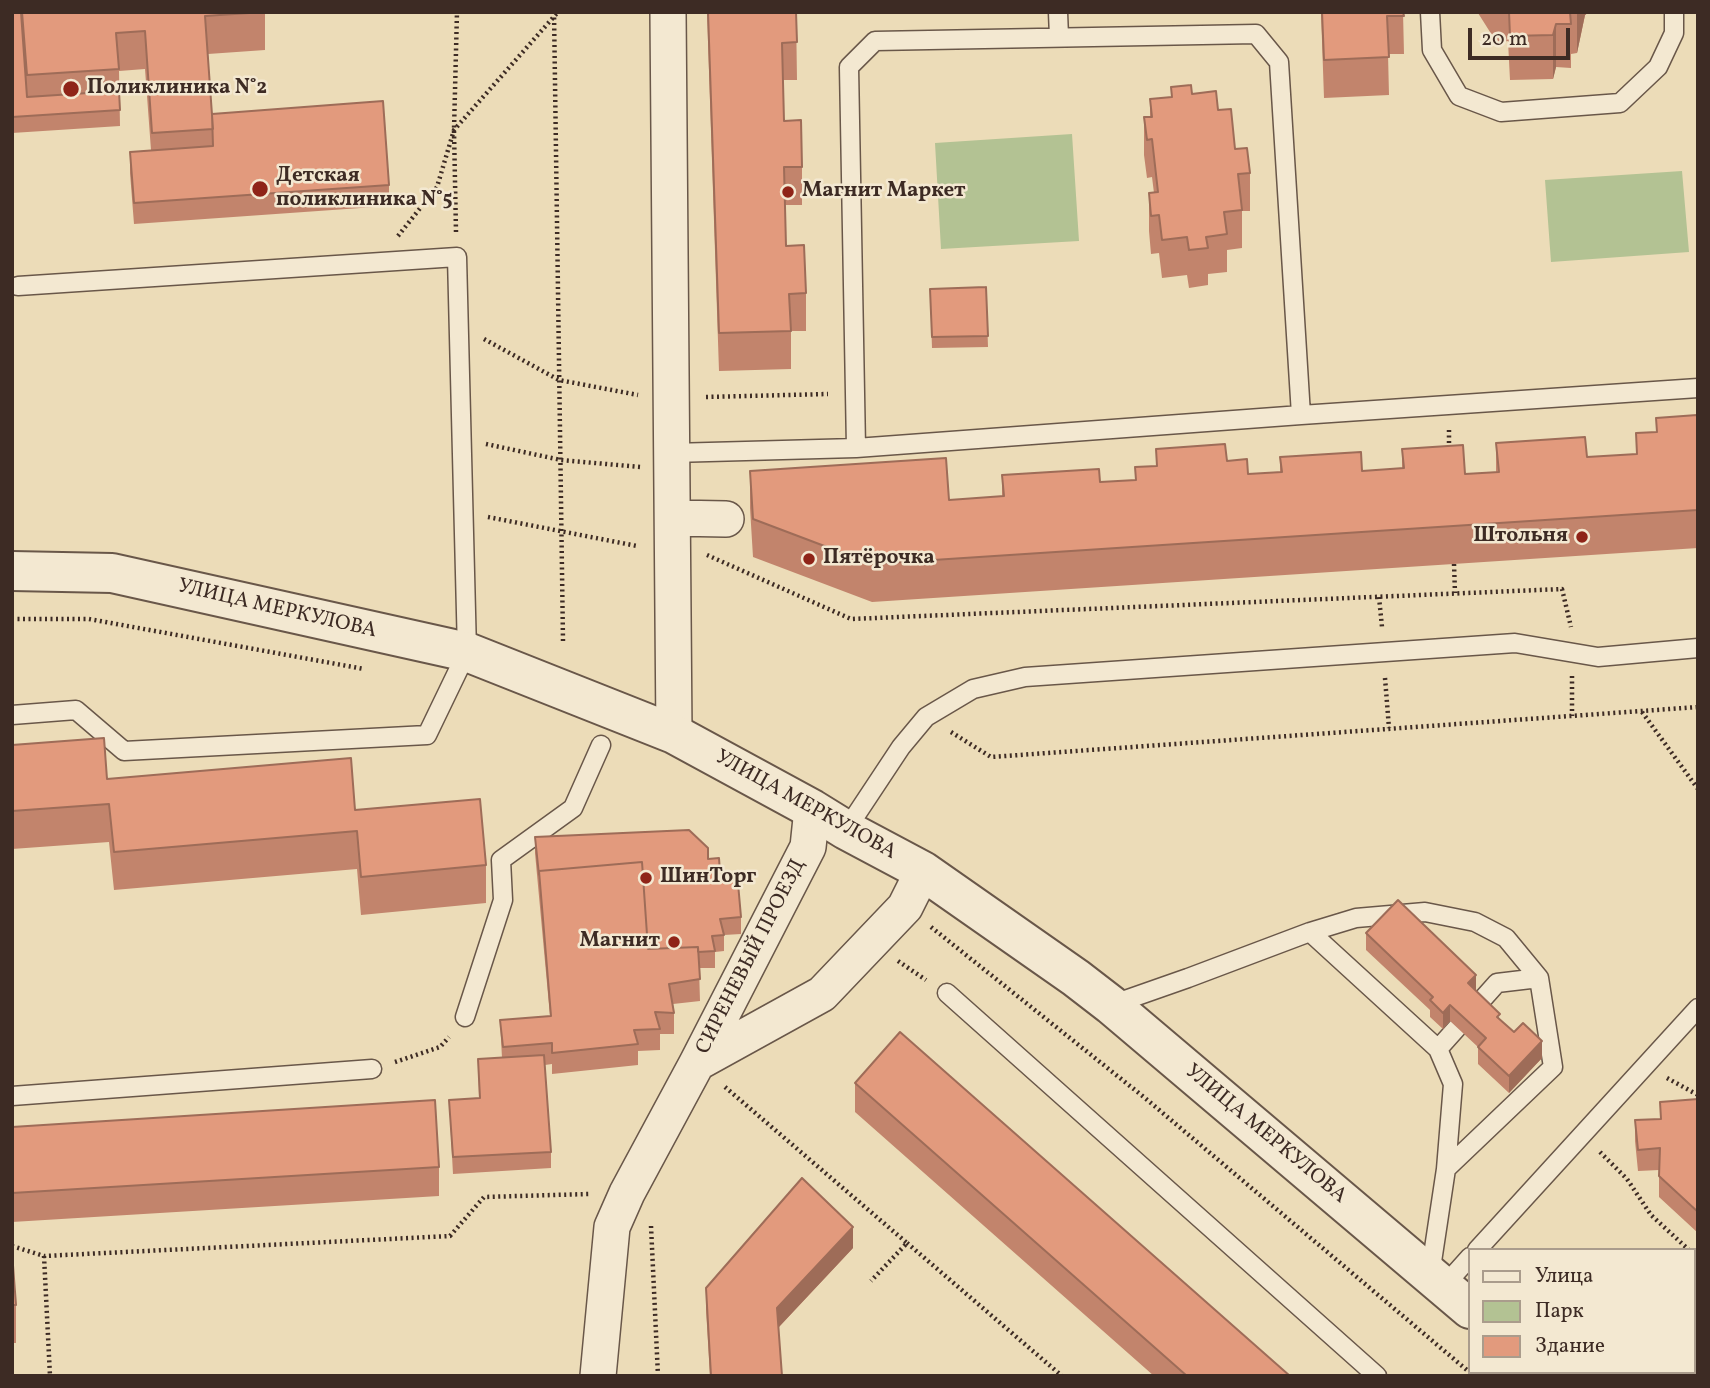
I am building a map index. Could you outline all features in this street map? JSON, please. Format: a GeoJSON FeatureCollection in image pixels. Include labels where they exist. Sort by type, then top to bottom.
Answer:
{"type":"FeatureCollection","features":[{"type":"Feature","properties":{"kind":"street"},"geometry":{"type":"LineString","coordinates":[[668,12],[672,461],[700,519],[673,552],[674,734]]}},
{"type":"Feature","properties":{"kind":"street","name":"УЛИЦА МЕРКУЛОВА"},"geometry":{"type":"LineString","coordinates":[[12,571],[112,573],[467,652],[674,734],[923,872],[1076,978],[1448,1290]]}},
{"type":"Feature","properties":{"kind":"street","name":"СИРЕНЕВЫЙ ПРОЕЗД"},"geometry":{"type":"LineString","coordinates":[[598,1376],[612,1227],[808,847],[812,809]]}},
{"type":"Feature","properties":{"kind":"street","name":"СИРЕНЕВЫЙ ПРОЕЗД"},"geometry":{"type":"LineString","coordinates":[[698,1063],[822,994],[905,907],[923,872]]}},
{"type":"Feature","properties":{"kind":"lane"},"geometry":{"type":"LineString","coordinates":[[1058,12],[1059,37]]}},
{"type":"Feature","properties":{"kind":"lane"},"geometry":{"type":"LineString","coordinates":[[1430,12],[1432,50],[1459,96],[1501,112],[1620,103],[1658,66],[1674,33],[1674,12]]}},
{"type":"Feature","properties":{"kind":"lane"},"geometry":{"type":"LineString","coordinates":[[856,448],[849,67],[875,41],[1256,34],[1279,62],[1301,415]]}},
{"type":"Feature","properties":{"kind":"lane"},"geometry":{"type":"LineString","coordinates":[[12,715],[76,710],[124,751],[427,735],[467,652],[457,257],[18,286]]}},
{"type":"Feature","properties":{"kind":"lane"},"geometry":{"type":"LineString","coordinates":[[672,461],[1698,388]]}},
{"type":"Feature","properties":{"kind":"lane"},"geometry":{"type":"LineString","coordinates":[[846,830],[901,747],[926,717],[973,689],[1025,677],[1515,643],[1598,657],[1698,648]]}},
{"type":"Feature","properties":{"kind":"lane"},"geometry":{"type":"LineString","coordinates":[[466,1017],[503,900],[500,860],[573,808],[601,745]]}},
{"type":"Feature","properties":{"kind":"lane"},"geometry":{"type":"LineString","coordinates":[[1111,1005],[1310,932],[1356,918],[1425,912],[1475,922],[1506,937],[1539,978],[1553,1067],[1446,1168]]}},
{"type":"Feature","properties":{"kind":"lane"},"geometry":{"type":"LineString","coordinates":[[1310,932],[1438,1049],[1453,1084],[1446,1168],[1448,1290]]}},
{"type":"Feature","properties":{"kind":"lane"},"geometry":{"type":"LineString","coordinates":[[1438,1049],[1497,983],[1539,978]]}},
{"type":"Feature","properties":{"kind":"lane"},"geometry":{"type":"LineString","coordinates":[[947,993],[1377,1376]]}},
{"type":"Feature","properties":{"kind":"lane"},"geometry":{"type":"LineString","coordinates":[[1479,1248],[1698,1008]]}},
{"type":"Feature","properties":{"kind":"lane"},"geometry":{"type":"LineString","coordinates":[[12,1096],[372,1069]]}},
{"type":"Feature","properties":{"kind":"lane"},"geometry":{"type":"LineString","coordinates":[[1448,1290],[1468,1260]]}},
{"type":"Feature","properties":{"kind":"path"},"geometry":{"type":"LineString","coordinates":[[457,12],[454,130],[457,257]]}},
{"type":"Feature","properties":{"kind":"path"},"geometry":{"type":"LineString","coordinates":[[391,244],[437,187],[454,130],[555,14]]}},
{"type":"Feature","properties":{"kind":"path"},"geometry":{"type":"LineString","coordinates":[[555,14],[563,641]]}},
{"type":"Feature","properties":{"kind":"path"},"geometry":{"type":"LineString","coordinates":[[1449,419],[1450,458]]}},
{"type":"Feature","properties":{"kind":"path"},"geometry":{"type":"LineString","coordinates":[[480,443],[561,460],[672,461]]}},
{"type":"Feature","properties":{"kind":"path"},"geometry":{"type":"LineString","coordinates":[[464,512],[673,552]]}},
{"type":"Feature","properties":{"kind":"path"},"geometry":{"type":"LineString","coordinates":[[700,519],[706,554],[851,619],[1562,589],[1571,630]]}},
{"type":"Feature","properties":{"kind":"path"},"geometry":{"type":"LineString","coordinates":[[1454,564],[1455,593]]}},
{"type":"Feature","properties":{"kind":"path"},"geometry":{"type":"LineString","coordinates":[[12,619],[89,619],[370,671]]}},
{"type":"Feature","properties":{"kind":"path"},"geometry":{"type":"LineString","coordinates":[[926,717],[991,757],[1698,707]]}},
{"type":"Feature","properties":{"kind":"path"},"geometry":{"type":"LineString","coordinates":[[1642,711],[1698,789]]}},
{"type":"Feature","properties":{"kind":"path"},"geometry":{"type":"LineString","coordinates":[[905,907],[1145,1098],[1468,1371]]}},
{"type":"Feature","properties":{"kind":"path"},"geometry":{"type":"LineString","coordinates":[[870,944],[947,993]]}},
{"type":"Feature","properties":{"kind":"path"},"geometry":{"type":"LineString","coordinates":[[372,1069],[440,1047],[466,1017]]}},
{"type":"Feature","properties":{"kind":"path"},"geometry":{"type":"LineString","coordinates":[[698,1063],[1062,1376]]}},
{"type":"Feature","properties":{"kind":"path"},"geometry":{"type":"LineString","coordinates":[[1644,1066],[1698,1095]]}},
{"type":"Feature","properties":{"kind":"path"},"geometry":{"type":"LineString","coordinates":[[1582,1134],[1627,1179],[1651,1215],[1687,1248]]}},
{"type":"Feature","properties":{"kind":"path"},"geometry":{"type":"LineString","coordinates":[[12,1247],[44,1256],[450,1236],[484,1197],[628,1193],[650,1205],[658,1376]]}},
{"type":"Feature","properties":{"kind":"path"},"geometry":{"type":"LineString","coordinates":[[872,1281],[907,1243]]}},
{"type":"Feature","properties":{"kind":"path"},"geometry":{"type":"LineString","coordinates":[[44,1256],[50,1376]]}},
{"type":"Feature","properties":{"kind":"green space"},"geometry":{"type":"Polygon","coordinates":[[[1072,134],[1079,241],[941,249],[935,143],[1072,134]]]}},
{"type":"Feature","properties":{"kind":"green space"},"geometry":{"type":"Polygon","coordinates":[[[1682,171],[1689,252],[1551,262],[1545,180],[1682,171]]]}},
{"type":"Feature","properties":{"kind":"building"},"geometry":{"type":"Polygon","coordinates":[[[12,12],[21,12],[27,97],[119,91],[120,110],[12,117],[12,12]]]}},
{"type":"Feature","properties":{"kind":"building"},"geometry":{"type":"Polygon","coordinates":[[[22,12],[264,12],[205,16],[213,129],[152,133],[145,31],[116,33],[119,69],[27,75],[22,12]]]}},
{"type":"Feature","properties":{"kind":"building"},"geometry":{"type":"Polygon","coordinates":[[[708,12],[796,12],[797,42],[782,43],[784,121],[801,120],[802,167],[784,167],[786,246],[804,245],[806,293],[789,294],[791,331],[719,333],[708,12]]]}},
{"type":"Feature","properties":{"kind":"building"},"geometry":{"type":"Polygon","coordinates":[[[1322,12],[1403,12],[1404,16],[1387,16],[1389,57],[1324,60],[1322,12]]]}},
{"type":"Feature","properties":{"kind":"building"},"geometry":{"type":"Polygon","coordinates":[[[1509,12],[1570,12],[1571,24],[1556,24],[1553,35],[1510,36],[1509,12]]]}},
{"type":"Feature","properties":{"kind":"building"},"geometry":{"type":"Polygon","coordinates":[[[1191,85],[1192,94],[1216,91],[1218,110],[1231,109],[1235,149],[1247,148],[1250,173],[1238,174],[1242,210],[1224,212],[1227,234],[1206,237],[1208,248],[1189,250],[1187,237],[1162,240],[1159,215],[1151,216],[1149,193],[1158,192],[1152,139],[1147,140],[1144,117],[1152,117],[1150,99],[1172,97],[1171,87],[1191,85]]]}},
{"type":"Feature","properties":{"kind":"building","name":"Детская поликлиника N˚5"},"geometry":{"type":"Polygon","coordinates":[[[383,101],[389,185],[134,203],[130,152],[213,146],[212,114],[383,101]]]}},
{"type":"Feature","properties":{"kind":"building"},"geometry":{"type":"Polygon","coordinates":[[[986,287],[988,336],[932,337],[930,289],[986,287]]]}},
{"type":"Feature","properties":{"kind":"building"},"geometry":{"type":"Polygon","coordinates":[[[1697,415],[1698,510],[872,564],[753,519],[750,471],[946,458],[949,500],[1004,496],[1002,475],[1099,469],[1100,482],[1136,480],[1135,467],[1157,466],[1156,449],[1225,444],[1227,461],[1247,459],[1248,474],[1282,472],[1280,457],[1361,452],[1362,471],[1404,468],[1402,449],[1463,445],[1465,474],[1499,472],[1496,443],[1585,437],[1587,457],[1637,454],[1636,433],[1657,432],[1656,418],[1697,415]]]}},
{"type":"Feature","properties":{"kind":"building"},"geometry":{"type":"Polygon","coordinates":[[[104,738],[107,779],[351,758],[355,810],[480,799],[486,865],[361,877],[357,831],[114,852],[109,804],[12,811],[12,745],[104,738]]]}},
{"type":"Feature","properties":{"kind":"building"},"geometry":{"type":"Polygon","coordinates":[[[689,830],[708,848],[708,859],[719,858],[720,872],[737,872],[741,917],[720,919],[724,935],[712,936],[715,951],[698,952],[698,947],[648,949],[642,862],[539,871],[539,875],[535,837],[689,830]]]}},
{"type":"Feature","properties":{"kind":"building"},"geometry":{"type":"Polygon","coordinates":[[[642,862],[648,949],[698,947],[700,979],[669,984],[674,1013],[655,1012],[660,1029],[634,1030],[638,1044],[552,1053],[552,1043],[503,1047],[500,1020],[551,1016],[539,871],[642,862]]]}},
{"type":"Feature","properties":{"kind":"building"},"geometry":{"type":"Polygon","coordinates":[[[1398,900],[1476,975],[1468,983],[1500,1014],[1497,1017],[1514,1032],[1523,1023],[1542,1041],[1509,1076],[1478,1047],[1486,1038],[1450,1005],[1443,1013],[1430,1000],[1433,997],[1366,933],[1398,900]]]}},
{"type":"Feature","properties":{"kind":"building"},"geometry":{"type":"Polygon","coordinates":[[[900,1032],[1290,1376],[1187,1376],[855,1083],[900,1032]]]}},
{"type":"Feature","properties":{"kind":"building"},"geometry":{"type":"Polygon","coordinates":[[[544,1055],[551,1152],[453,1157],[449,1100],[480,1098],[478,1059],[544,1055]]]}},
{"type":"Feature","properties":{"kind":"building"},"geometry":{"type":"Polygon","coordinates":[[[1698,1099],[1698,1212],[1659,1176],[1660,1148],[1638,1150],[1635,1120],[1661,1119],[1660,1102],[1698,1099]]]}},
{"type":"Feature","properties":{"kind":"building"},"geometry":{"type":"Polygon","coordinates":[[[435,1100],[439,1167],[12,1193],[12,1127],[435,1100]]]}},
{"type":"Feature","properties":{"kind":"building"},"geometry":{"type":"Polygon","coordinates":[[[802,1178],[853,1227],[777,1308],[782,1376],[711,1376],[706,1288],[802,1178]]]}},
{"type":"Feature","properties":{"kind":"building"},"geometry":{"type":"Polygon","coordinates":[[[12,1252],[16,1305],[12,1305],[12,1252]]]}},
{"type":"Feature","properties":{"kind":"place","name":"Поликлиника N˚2"},"geometry":{"type":"Point","coordinates":[71,89]}},
{"type":"Feature","properties":{"kind":"place","name":"Детская поликлиника N˚5"},"geometry":{"type":"Point","coordinates":[260,189]}},
{"type":"Feature","properties":{"kind":"place","name":"Магнит Маркет"},"geometry":{"type":"Point","coordinates":[788,192]}},
{"type":"Feature","properties":{"kind":"place","name":"Штольня"},"geometry":{"type":"Point","coordinates":[1582,537]}},
{"type":"Feature","properties":{"kind":"place","name":"Пятёрочка"},"geometry":{"type":"Point","coordinates":[809,559]}},
{"type":"Feature","properties":{"kind":"place","name":"ШинТорг"},"geometry":{"type":"Point","coordinates":[646,878]}},
{"type":"Feature","properties":{"kind":"place","name":"Магнит"},"geometry":{"type":"Point","coordinates":[674,942]}}]}
